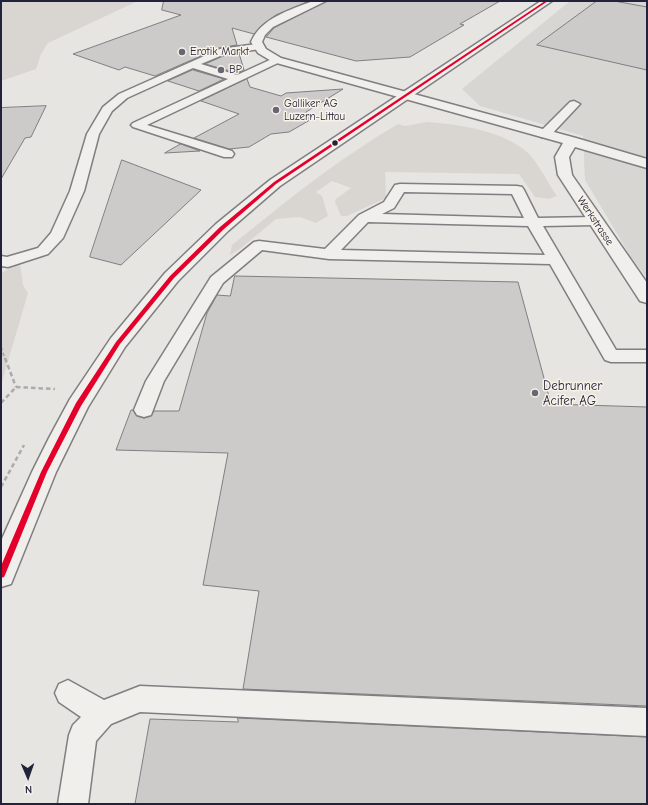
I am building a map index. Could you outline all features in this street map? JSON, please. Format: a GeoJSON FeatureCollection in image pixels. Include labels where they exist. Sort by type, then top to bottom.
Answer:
{"type":"FeatureCollection","features":[{"type":"Feature","properties":{"kind":"main road"},"geometry":{"type":"LineString","coordinates":[[321,1],[264,28],[256,38],[255,42],[257,47],[268,56],[277,60],[571,141],[647,164]]}},
{"type":"Feature","properties":{"kind":"main road"},"geometry":{"type":"LineString","coordinates":[[1,575],[43,472],[86,392],[140,313],[170,279],[219,231],[275,183],[340,138],[547,1]]}},
{"type":"Feature","properties":{"kind":"main road","name":"Werkstrasse"},"geometry":{"type":"LineString","coordinates":[[571,141],[562,157],[563,169],[568,181],[647,297]]}},
{"type":"Feature","properties":{"kind":"lane"},"geometry":{"type":"LineString","coordinates":[[1,261],[8,262],[43,251],[58,235],[77,191],[93,134],[107,109],[123,96],[223,51],[257,47]]}},
{"type":"Feature","properties":{"kind":"lane"},"geometry":{"type":"LineString","coordinates":[[228,154],[137,125],[277,60]]}},
{"type":"Feature","properties":{"kind":"lane"},"geometry":{"type":"LineString","coordinates":[[192,65],[236,78]]}},
{"type":"Feature","properties":{"kind":"lane"},"geometry":{"type":"LineString","coordinates":[[544,134],[553,127],[574,104]]}},
{"type":"Feature","properties":{"kind":"lane"},"geometry":{"type":"LineString","coordinates":[[330,254],[364,218],[389,205],[400,188],[517,190],[533,222],[611,356],[647,356]]}},
{"type":"Feature","properties":{"kind":"lane"},"geometry":{"type":"LineString","coordinates":[[364,218],[533,222],[595,221]]}},
{"type":"Feature","properties":{"kind":"lane"},"geometry":{"type":"LineString","coordinates":[[144,410],[155,381],[217,280],[259,245],[330,254],[555,260]]}},
{"type":"Feature","properties":{"kind":"lane"},"geometry":{"type":"LineString","coordinates":[[68,693],[102,714]]}},
{"type":"Feature","properties":{"kind":"lane"},"geometry":{"type":"LineString","coordinates":[[73,804],[83,735],[102,714],[141,696],[647,722]]}},
{"type":"Feature","properties":{"kind":"path"},"geometry":{"type":"LineString","coordinates":[[1,347],[16,387]]}},
{"type":"Feature","properties":{"kind":"path"},"geometry":{"type":"LineString","coordinates":[[16,387],[86,392]]}},
{"type":"Feature","properties":{"kind":"path"},"geometry":{"type":"LineString","coordinates":[[1,403],[16,387]]}},
{"type":"Feature","properties":{"kind":"shaded area"},"geometry":{"type":"Polygon","coordinates":[[[1,1],[138,1],[48,43],[41,54],[36,69],[1,81],[1,1]]]}},
{"type":"Feature","properties":{"kind":"shaded area"},"geometry":{"type":"Polygon","coordinates":[[[570,1],[647,1],[647,278],[631,257],[585,180],[583,136],[480,106],[462,89],[570,1]]]}},
{"type":"Feature","properties":{"kind":"shaded area"},"geometry":{"type":"Polygon","coordinates":[[[427,122],[480,130],[507,139],[518,145],[536,162],[557,196],[549,199],[535,197],[519,174],[385,172],[386,198],[347,216],[341,216],[335,202],[336,199],[351,188],[332,181],[316,192],[322,196],[328,216],[316,223],[300,217],[276,219],[240,249],[230,255],[232,245],[333,166],[398,124],[405,126],[427,122]]]}},
{"type":"Feature","properties":{"kind":"shaded area"},"geometry":{"type":"Polygon","coordinates":[[[20,263],[23,285],[28,293],[1,385],[1,273],[20,263]]]}},
{"type":"Feature","properties":{"kind":"building"},"geometry":{"type":"Polygon","coordinates":[[[164,1],[309,1],[276,15],[261,26],[254,34],[232,28],[237,45],[219,48],[155,76],[125,67],[119,70],[73,54],[181,15],[162,10],[164,1]]]}},
{"type":"Feature","properties":{"kind":"building"},"geometry":{"type":"Polygon","coordinates":[[[327,1],[500,1],[460,24],[464,25],[410,57],[356,61],[266,37],[274,28],[327,1]]]}},
{"type":"Feature","properties":{"kind":"building"},"geometry":{"type":"Polygon","coordinates":[[[597,1],[614,1],[647,7],[647,70],[537,45],[597,1]]]}},
{"type":"Feature","properties":{"kind":"building"},"geometry":{"type":"Polygon","coordinates":[[[239,53],[244,70],[237,73],[205,64],[225,55],[239,53]]]}},
{"type":"Feature","properties":{"kind":"building"},"geometry":{"type":"Polygon","coordinates":[[[193,70],[224,79],[199,91],[168,81],[193,70]]]}},
{"type":"Feature","properties":{"kind":"building"},"geometry":{"type":"Polygon","coordinates":[[[247,79],[250,87],[281,96],[286,93],[343,89],[306,112],[310,120],[289,132],[271,134],[249,147],[229,149],[194,138],[239,114],[201,101],[247,79]]]}},
{"type":"Feature","properties":{"kind":"building"},"geometry":{"type":"Polygon","coordinates":[[[46,106],[31,137],[25,138],[1,179],[1,108],[46,106]]]}},
{"type":"Feature","properties":{"kind":"building"},"geometry":{"type":"Polygon","coordinates":[[[181,144],[200,151],[165,153],[181,144]]]}},
{"type":"Feature","properties":{"kind":"building"},"geometry":{"type":"Polygon","coordinates":[[[122,160],[201,190],[121,265],[90,257],[122,160]]]}},
{"type":"Feature","properties":{"kind":"building"},"geometry":{"type":"Polygon","coordinates":[[[235,276],[518,282],[551,404],[647,407],[647,706],[243,689],[259,591],[203,585],[228,453],[116,450],[131,410],[133,410],[137,416],[144,418],[151,416],[154,411],[179,411],[207,313],[217,295],[230,296],[235,276]]]}},
{"type":"Feature","properties":{"kind":"building"},"geometry":{"type":"Polygon","coordinates":[[[238,718],[647,737],[647,804],[135,804],[150,719],[238,722],[238,718]]]}},
{"type":"Feature","properties":{"kind":"transit line"},"geometry":{"type":"LineString","coordinates":[[1,575],[44,472],[78,405],[118,343],[172,277],[222,228],[275,183],[547,1]]}},
{"type":"Feature","properties":{"kind":"place","name":"Erotik Markt"},"geometry":{"type":"Point","coordinates":[182,52]}},
{"type":"Feature","properties":{"kind":"place","name":"BP"},"geometry":{"type":"Point","coordinates":[221,70]}},
{"type":"Feature","properties":{"kind":"place","name":"Galliker AG Luzern-Littau"},"geometry":{"type":"Point","coordinates":[276,110]}},
{"type":"Feature","properties":{"kind":"place","name":"Debrunner Acifer AG"},"geometry":{"type":"Point","coordinates":[535,393]}}]}
